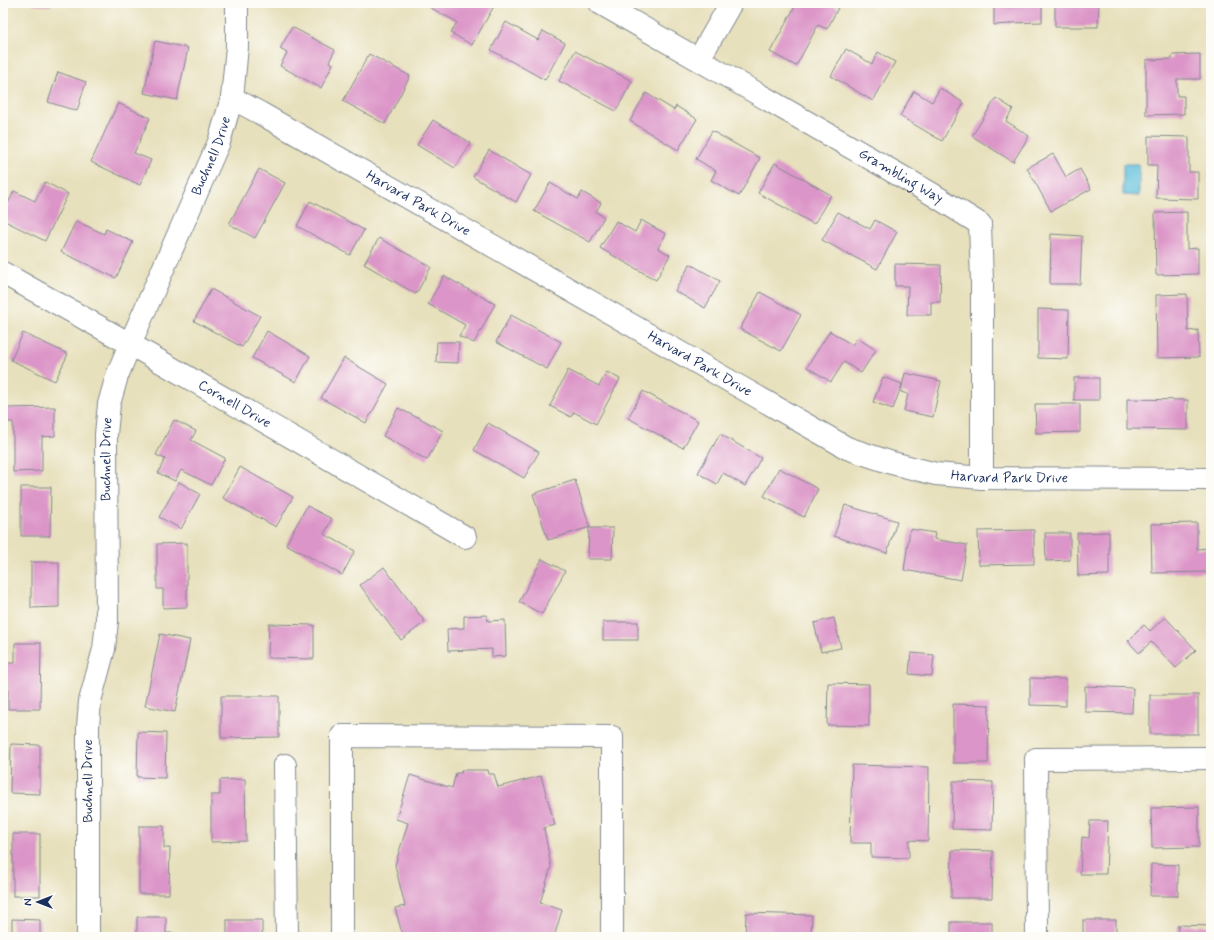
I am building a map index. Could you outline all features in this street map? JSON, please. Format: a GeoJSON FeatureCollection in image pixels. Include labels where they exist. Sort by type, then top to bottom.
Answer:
{"type":"FeatureCollection","features":[{"type":"Feature","properties":{"kind":"street","name":"Buchnell Drive"},"geometry":{"type":"LineString","coordinates":[[88,937],[88,727],[90,701],[104,649],[107,621],[106,434],[109,404],[117,376],[130,344],[219,142],[232,98],[237,47],[237,3]]}},
{"type":"Feature","properties":{"kind":"street","name":"Grambling Way"},"geometry":{"type":"LineString","coordinates":[[600,3],[932,194],[980,224],[982,281],[982,478]]}},
{"type":"Feature","properties":{"kind":"street"},"geometry":{"type":"LineString","coordinates":[[699,59],[731,3]]}},
{"type":"Feature","properties":{"kind":"street","name":"Harvard Park Drive"},"geometry":{"type":"LineString","coordinates":[[232,98],[847,448],[892,463],[936,474],[982,478],[1211,480]]}},
{"type":"Feature","properties":{"kind":"street","name":"Cornell Drive"},"geometry":{"type":"LineString","coordinates":[[3,273],[130,344],[465,537]]}},
{"type":"Feature","properties":{"kind":"street"},"geometry":{"type":"LineString","coordinates":[[342,937],[342,736],[612,736],[612,937]]}},
{"type":"Feature","properties":{"kind":"street"},"geometry":{"type":"LineString","coordinates":[[1037,937],[1036,759],[1211,758]]}},
{"type":"Feature","properties":{"kind":"street"},"geometry":{"type":"LineString","coordinates":[[285,766],[287,937]]}},
{"type":"Feature","properties":{"kind":"water"},"geometry":{"type":"Polygon","coordinates":[[[1123,164],[1139,164],[1139,196],[1123,195],[1123,164]]]}},
{"type":"Feature","properties":{"kind":"building"},"geometry":{"type":"Polygon","coordinates":[[[32,3],[51,3],[51,6],[32,5],[32,3]]]}},
{"type":"Feature","properties":{"kind":"building"},"geometry":{"type":"Polygon","coordinates":[[[432,3],[489,3],[494,6],[472,45],[451,33],[457,22],[429,7],[432,3]]]}},
{"type":"Feature","properties":{"kind":"building"},"geometry":{"type":"Polygon","coordinates":[[[797,3],[828,3],[838,8],[827,29],[818,25],[796,66],[770,52],[797,3]]]}},
{"type":"Feature","properties":{"kind":"building"},"geometry":{"type":"Polygon","coordinates":[[[994,3],[1042,3],[1042,22],[994,25],[994,3]]]}},
{"type":"Feature","properties":{"kind":"building"},"geometry":{"type":"Polygon","coordinates":[[[1055,3],[1099,3],[1098,27],[1055,27],[1055,3]]]}},
{"type":"Feature","properties":{"kind":"building"},"geometry":{"type":"Polygon","coordinates":[[[506,22],[538,40],[543,31],[565,43],[545,80],[491,50],[506,22]]]}},
{"type":"Feature","properties":{"kind":"building"},"geometry":{"type":"Polygon","coordinates":[[[292,27],[335,50],[329,62],[333,64],[321,88],[280,66],[287,53],[280,49],[292,27]]]}},
{"type":"Feature","properties":{"kind":"building"},"geometry":{"type":"Polygon","coordinates":[[[155,41],[188,48],[177,100],[144,93],[155,41]]]}},
{"type":"Feature","properties":{"kind":"building"},"geometry":{"type":"Polygon","coordinates":[[[846,49],[872,64],[878,52],[895,62],[873,101],[831,76],[846,49]]]}},
{"type":"Feature","properties":{"kind":"building"},"geometry":{"type":"Polygon","coordinates":[[[575,51],[632,81],[616,111],[559,81],[575,51]]]}},
{"type":"Feature","properties":{"kind":"building"},"geometry":{"type":"Polygon","coordinates":[[[369,54],[410,76],[385,124],[343,101],[369,54]]]}},
{"type":"Feature","properties":{"kind":"building"},"geometry":{"type":"Polygon","coordinates":[[[1200,54],[1200,79],[1177,79],[1177,96],[1184,96],[1184,114],[1146,115],[1146,60],[1172,59],[1172,55],[1200,54]]]}},
{"type":"Feature","properties":{"kind":"building"},"geometry":{"type":"Polygon","coordinates":[[[58,72],[86,82],[77,111],[48,102],[58,72]]]}},
{"type":"Feature","properties":{"kind":"building"},"geometry":{"type":"Polygon","coordinates":[[[940,88],[964,103],[942,141],[900,116],[914,91],[932,102],[940,88]]]}},
{"type":"Feature","properties":{"kind":"building"},"geometry":{"type":"Polygon","coordinates":[[[646,93],[674,110],[676,106],[697,119],[678,150],[630,121],[646,93]]]}},
{"type":"Feature","properties":{"kind":"building"},"geometry":{"type":"Polygon","coordinates":[[[996,98],[1013,109],[1006,121],[1029,136],[1013,162],[972,136],[996,98]]]}},
{"type":"Feature","properties":{"kind":"building"},"geometry":{"type":"Polygon","coordinates":[[[118,103],[150,118],[134,153],[151,160],[140,185],[91,162],[118,103]]]}},
{"type":"Feature","properties":{"kind":"building"},"geometry":{"type":"Polygon","coordinates":[[[433,120],[471,143],[455,168],[417,145],[433,120]]]}},
{"type":"Feature","properties":{"kind":"building"},"geometry":{"type":"Polygon","coordinates":[[[712,131],[760,158],[739,196],[711,180],[716,171],[696,159],[712,131]]]}},
{"type":"Feature","properties":{"kind":"building"},"geometry":{"type":"Polygon","coordinates":[[[1148,136],[1189,137],[1189,172],[1198,172],[1198,199],[1156,198],[1157,165],[1148,165],[1148,136]]]}},
{"type":"Feature","properties":{"kind":"building"},"geometry":{"type":"Polygon","coordinates":[[[489,150],[531,175],[516,202],[473,177],[489,150]]]}},
{"type":"Feature","properties":{"kind":"building"},"geometry":{"type":"Polygon","coordinates":[[[1053,154],[1066,177],[1080,169],[1091,189],[1051,211],[1027,168],[1053,154]]]}},
{"type":"Feature","properties":{"kind":"building"},"geometry":{"type":"Polygon","coordinates":[[[775,163],[831,195],[814,224],[758,193],[775,163]]]}},
{"type":"Feature","properties":{"kind":"building"},"geometry":{"type":"Polygon","coordinates":[[[259,169],[285,183],[255,238],[229,224],[259,169]]]}},
{"type":"Feature","properties":{"kind":"building"},"geometry":{"type":"Polygon","coordinates":[[[45,182],[68,194],[45,241],[3,220],[3,214],[14,191],[35,201],[45,182]]]}},
{"type":"Feature","properties":{"kind":"building"},"geometry":{"type":"Polygon","coordinates":[[[550,183],[578,199],[582,192],[601,203],[596,212],[604,217],[590,242],[534,211],[550,183]]]}},
{"type":"Feature","properties":{"kind":"building"},"geometry":{"type":"Polygon","coordinates":[[[310,201],[364,230],[350,255],[297,226],[310,201]]]}},
{"type":"Feature","properties":{"kind":"building"},"geometry":{"type":"Polygon","coordinates":[[[838,212],[870,229],[875,220],[897,232],[877,269],[822,240],[838,212]]]}},
{"type":"Feature","properties":{"kind":"building"},"geometry":{"type":"Polygon","coordinates":[[[1187,212],[1187,249],[1198,248],[1198,274],[1156,275],[1155,213],[1187,212]]]}},
{"type":"Feature","properties":{"kind":"building"},"geometry":{"type":"Polygon","coordinates":[[[641,220],[666,234],[658,248],[670,255],[656,280],[600,248],[616,221],[635,232],[641,220]]]}},
{"type":"Feature","properties":{"kind":"building"},"geometry":{"type":"Polygon","coordinates":[[[76,221],[104,234],[106,229],[133,242],[116,278],[61,252],[76,221]]]}},
{"type":"Feature","properties":{"kind":"building"},"geometry":{"type":"Polygon","coordinates":[[[1051,234],[1082,236],[1080,284],[1050,284],[1051,234]]]}},
{"type":"Feature","properties":{"kind":"building"},"geometry":{"type":"Polygon","coordinates":[[[379,238],[431,267],[416,294],[364,264],[379,238]]]}},
{"type":"Feature","properties":{"kind":"building"},"geometry":{"type":"Polygon","coordinates":[[[690,264],[720,281],[705,308],[675,291],[690,264]]]}},
{"type":"Feature","properties":{"kind":"building"},"geometry":{"type":"Polygon","coordinates":[[[895,264],[941,265],[940,302],[931,302],[931,315],[907,315],[908,286],[895,286],[895,264]]]}},
{"type":"Feature","properties":{"kind":"building"},"geometry":{"type":"Polygon","coordinates":[[[444,276],[495,304],[474,343],[459,336],[465,325],[428,304],[444,276]]]}},
{"type":"Feature","properties":{"kind":"building"},"geometry":{"type":"Polygon","coordinates":[[[211,289],[260,316],[242,347],[194,321],[211,289]]]}},
{"type":"Feature","properties":{"kind":"building"},"geometry":{"type":"Polygon","coordinates":[[[760,292],[801,315],[781,351],[740,329],[760,292]]]}},
{"type":"Feature","properties":{"kind":"building"},"geometry":{"type":"Polygon","coordinates":[[[1187,294],[1188,331],[1198,330],[1199,357],[1157,358],[1156,295],[1187,294]]]}},
{"type":"Feature","properties":{"kind":"building"},"geometry":{"type":"Polygon","coordinates":[[[1038,309],[1069,310],[1068,359],[1038,358],[1038,309]]]}},
{"type":"Feature","properties":{"kind":"building"},"geometry":{"type":"Polygon","coordinates":[[[511,315],[561,342],[547,369],[496,342],[511,315]]]}},
{"type":"Feature","properties":{"kind":"building"},"geometry":{"type":"Polygon","coordinates":[[[267,331],[310,356],[296,382],[252,358],[267,331]]]}},
{"type":"Feature","properties":{"kind":"building"},"geometry":{"type":"Polygon","coordinates":[[[830,331],[852,345],[857,338],[876,350],[861,373],[844,362],[831,382],[807,367],[830,331]]]}},
{"type":"Feature","properties":{"kind":"building"},"geometry":{"type":"Polygon","coordinates":[[[23,333],[68,354],[55,381],[11,360],[23,333]]]}},
{"type":"Feature","properties":{"kind":"building"},"geometry":{"type":"Polygon","coordinates":[[[437,342],[459,342],[458,363],[436,362],[437,342]]]}},
{"type":"Feature","properties":{"kind":"building"},"geometry":{"type":"Polygon","coordinates":[[[344,358],[388,384],[366,423],[321,398],[344,358]]]}},
{"type":"Feature","properties":{"kind":"building"},"geometry":{"type":"Polygon","coordinates":[[[568,370],[599,386],[607,372],[620,379],[596,424],[574,412],[571,417],[550,406],[568,370]]]}},
{"type":"Feature","properties":{"kind":"building"},"geometry":{"type":"Polygon","coordinates":[[[905,373],[941,381],[933,417],[904,411],[908,394],[901,392],[905,373]]]}},
{"type":"Feature","properties":{"kind":"building"},"geometry":{"type":"Polygon","coordinates":[[[883,377],[902,384],[893,409],[873,402],[883,377]]]}},
{"type":"Feature","properties":{"kind":"building"},"geometry":{"type":"Polygon","coordinates":[[[1074,378],[1099,378],[1099,400],[1074,400],[1074,378]]]}},
{"type":"Feature","properties":{"kind":"building"},"geometry":{"type":"Polygon","coordinates":[[[643,391],[698,421],[683,448],[628,418],[643,391]]]}},
{"type":"Feature","properties":{"kind":"building"},"geometry":{"type":"Polygon","coordinates":[[[1127,399],[1188,400],[1188,430],[1127,429],[1127,399]]]}},
{"type":"Feature","properties":{"kind":"building"},"geometry":{"type":"Polygon","coordinates":[[[1035,404],[1080,404],[1080,432],[1036,433],[1035,404]]]}},
{"type":"Feature","properties":{"kind":"building"},"geometry":{"type":"Polygon","coordinates":[[[55,407],[55,436],[42,437],[42,471],[13,472],[13,422],[6,422],[6,408],[55,407]]]}},
{"type":"Feature","properties":{"kind":"building"},"geometry":{"type":"Polygon","coordinates":[[[398,408],[443,431],[427,460],[383,436],[398,408]]]}},
{"type":"Feature","properties":{"kind":"building"},"geometry":{"type":"Polygon","coordinates":[[[174,420],[196,431],[191,440],[225,458],[211,485],[181,470],[175,481],[158,473],[165,459],[156,455],[174,420]]]}},
{"type":"Feature","properties":{"kind":"building"},"geometry":{"type":"Polygon","coordinates":[[[488,423],[539,452],[524,478],[474,450],[488,423]]]}},
{"type":"Feature","properties":{"kind":"building"},"geometry":{"type":"Polygon","coordinates":[[[720,434],[761,458],[745,486],[723,473],[717,484],[698,473],[720,434]]]}},
{"type":"Feature","properties":{"kind":"building"},"geometry":{"type":"Polygon","coordinates":[[[240,467],[293,497],[276,527],[223,498],[240,467]]]}},
{"type":"Feature","properties":{"kind":"building"},"geometry":{"type":"Polygon","coordinates":[[[779,468],[818,489],[804,517],[764,496],[779,468]]]}},
{"type":"Feature","properties":{"kind":"building"},"geometry":{"type":"Polygon","coordinates":[[[575,480],[590,527],[548,540],[533,494],[575,480]]]}},
{"type":"Feature","properties":{"kind":"building"},"geometry":{"type":"Polygon","coordinates":[[[179,482],[200,494],[181,529],[159,517],[179,482]]]}},
{"type":"Feature","properties":{"kind":"building"},"geometry":{"type":"Polygon","coordinates":[[[21,487],[51,487],[50,536],[21,536],[21,487]]]}},
{"type":"Feature","properties":{"kind":"building"},"geometry":{"type":"Polygon","coordinates":[[[845,505],[897,521],[887,553],[834,536],[845,505]]]}},
{"type":"Feature","properties":{"kind":"building"},"geometry":{"type":"Polygon","coordinates":[[[307,506],[332,519],[324,534],[355,551],[342,575],[286,544],[307,506]]]}},
{"type":"Feature","properties":{"kind":"building"},"geometry":{"type":"Polygon","coordinates":[[[1197,523],[1197,549],[1209,548],[1209,572],[1152,573],[1151,524],[1197,523]]]}},
{"type":"Feature","properties":{"kind":"building"},"geometry":{"type":"Polygon","coordinates":[[[589,528],[613,528],[612,559],[588,559],[589,528]]]}},
{"type":"Feature","properties":{"kind":"building"},"geometry":{"type":"Polygon","coordinates":[[[910,529],[935,533],[934,539],[967,545],[961,580],[904,570],[910,529]]]}},
{"type":"Feature","properties":{"kind":"building"},"geometry":{"type":"Polygon","coordinates":[[[1034,530],[1034,564],[979,565],[978,531],[1034,530]]]}},
{"type":"Feature","properties":{"kind":"building"},"geometry":{"type":"Polygon","coordinates":[[[1109,532],[1109,575],[1078,576],[1077,533],[1109,532]]]}},
{"type":"Feature","properties":{"kind":"building"},"geometry":{"type":"Polygon","coordinates":[[[1045,533],[1070,533],[1070,560],[1046,561],[1045,533]]]}},
{"type":"Feature","properties":{"kind":"building"},"geometry":{"type":"Polygon","coordinates":[[[187,543],[187,607],[163,608],[163,589],[157,589],[157,544],[187,543]]]}},
{"type":"Feature","properties":{"kind":"building"},"geometry":{"type":"Polygon","coordinates":[[[542,559],[565,571],[542,614],[519,602],[542,559]]]}},
{"type":"Feature","properties":{"kind":"building"},"geometry":{"type":"Polygon","coordinates":[[[31,562],[59,562],[59,607],[31,608],[31,562]]]}},
{"type":"Feature","properties":{"kind":"building"},"geometry":{"type":"Polygon","coordinates":[[[384,567],[425,622],[401,640],[360,585],[384,567]]]}},
{"type":"Feature","properties":{"kind":"building"},"geometry":{"type":"Polygon","coordinates":[[[487,615],[488,621],[505,620],[506,656],[492,657],[492,649],[448,651],[447,629],[464,628],[464,616],[487,615]]]}},
{"type":"Feature","properties":{"kind":"building"},"geometry":{"type":"Polygon","coordinates":[[[1165,617],[1196,650],[1176,668],[1151,642],[1139,653],[1128,641],[1144,625],[1150,631],[1165,617]]]}},
{"type":"Feature","properties":{"kind":"building"},"geometry":{"type":"Polygon","coordinates":[[[834,618],[841,648],[821,652],[814,623],[834,618]]]}},
{"type":"Feature","properties":{"kind":"building"},"geometry":{"type":"Polygon","coordinates":[[[603,622],[638,622],[638,640],[603,640],[603,622]]]}},
{"type":"Feature","properties":{"kind":"building"},"geometry":{"type":"Polygon","coordinates":[[[269,624],[314,625],[314,659],[268,658],[269,624]]]}},
{"type":"Feature","properties":{"kind":"building"},"geometry":{"type":"Polygon","coordinates":[[[160,634],[190,640],[175,712],[145,706],[160,634]]]}},
{"type":"Feature","properties":{"kind":"building"},"geometry":{"type":"Polygon","coordinates":[[[15,643],[41,643],[40,709],[8,709],[8,682],[3,682],[3,663],[15,663],[15,643]]]}},
{"type":"Feature","properties":{"kind":"building"},"geometry":{"type":"Polygon","coordinates":[[[911,653],[934,655],[932,676],[909,674],[911,653]]]}},
{"type":"Feature","properties":{"kind":"building"},"geometry":{"type":"Polygon","coordinates":[[[1030,678],[1066,679],[1066,706],[1030,705],[1030,678]]]}},
{"type":"Feature","properties":{"kind":"building"},"geometry":{"type":"Polygon","coordinates":[[[828,683],[869,684],[869,726],[827,725],[828,683]]]}},
{"type":"Feature","properties":{"kind":"building"},"geometry":{"type":"Polygon","coordinates":[[[1085,686],[1133,688],[1132,713],[1085,712],[1085,686]]]}},
{"type":"Feature","properties":{"kind":"building"},"geometry":{"type":"Polygon","coordinates":[[[1150,695],[1198,695],[1198,734],[1150,734],[1150,695]]]}},
{"type":"Feature","properties":{"kind":"building"},"geometry":{"type":"Polygon","coordinates":[[[221,696],[279,696],[279,737],[221,738],[221,696]]]}},
{"type":"Feature","properties":{"kind":"building"},"geometry":{"type":"Polygon","coordinates":[[[953,704],[989,705],[988,763],[953,763],[953,704]]]}},
{"type":"Feature","properties":{"kind":"building"},"geometry":{"type":"Polygon","coordinates":[[[138,732],[166,733],[165,778],[137,777],[138,732]]]}},
{"type":"Feature","properties":{"kind":"building"},"geometry":{"type":"Polygon","coordinates":[[[11,744],[40,745],[40,794],[10,793],[11,744]]]}},
{"type":"Feature","properties":{"kind":"building"},"geometry":{"type":"Polygon","coordinates":[[[852,765],[929,767],[928,841],[909,840],[909,858],[871,857],[871,843],[850,843],[852,765]]]}},
{"type":"Feature","properties":{"kind":"building"},"geometry":{"type":"Polygon","coordinates":[[[462,770],[488,770],[489,774],[494,774],[498,787],[541,776],[555,825],[544,828],[551,867],[540,903],[562,910],[554,937],[510,937],[502,934],[501,937],[403,937],[395,908],[405,906],[395,865],[408,823],[396,819],[410,775],[452,788],[456,773],[461,773],[462,770]]]}},
{"type":"Feature","properties":{"kind":"building"},"geometry":{"type":"Polygon","coordinates":[[[245,779],[246,841],[211,842],[211,795],[220,795],[220,780],[245,779]]]}},
{"type":"Feature","properties":{"kind":"building"},"geometry":{"type":"Polygon","coordinates":[[[953,781],[993,782],[992,830],[952,829],[953,781]]]}},
{"type":"Feature","properties":{"kind":"building"},"geometry":{"type":"Polygon","coordinates":[[[1199,807],[1199,847],[1152,848],[1151,808],[1199,807]]]}},
{"type":"Feature","properties":{"kind":"building"},"geometry":{"type":"Polygon","coordinates":[[[1090,821],[1108,821],[1106,874],[1080,874],[1082,837],[1089,838],[1090,821]]]}},
{"type":"Feature","properties":{"kind":"building"},"geometry":{"type":"Polygon","coordinates":[[[139,826],[164,826],[164,848],[170,848],[169,894],[139,894],[139,826]]]}},
{"type":"Feature","properties":{"kind":"building"},"geometry":{"type":"Polygon","coordinates":[[[13,834],[40,834],[40,896],[13,896],[13,834]]]}},
{"type":"Feature","properties":{"kind":"building"},"geometry":{"type":"Polygon","coordinates":[[[952,850],[993,851],[992,898],[951,898],[952,850]]]}},
{"type":"Feature","properties":{"kind":"building"},"geometry":{"type":"Polygon","coordinates":[[[1151,864],[1178,865],[1178,896],[1150,896],[1151,864]]]}},
{"type":"Feature","properties":{"kind":"building"},"geometry":{"type":"Polygon","coordinates":[[[746,913],[812,915],[811,937],[745,937],[746,913]]]}},
{"type":"Feature","properties":{"kind":"building"},"geometry":{"type":"Polygon","coordinates":[[[137,917],[166,917],[166,933],[174,933],[174,937],[137,937],[137,917]]]}},
{"type":"Feature","properties":{"kind":"building"},"geometry":{"type":"Polygon","coordinates":[[[12,919],[40,920],[40,937],[12,937],[12,919]]]}},
{"type":"Feature","properties":{"kind":"building"},"geometry":{"type":"Polygon","coordinates":[[[227,920],[262,920],[262,937],[227,937],[227,920]]]}},
{"type":"Feature","properties":{"kind":"building"},"geometry":{"type":"Polygon","coordinates":[[[1083,920],[1116,920],[1116,937],[1083,937],[1083,920]]]}},
{"type":"Feature","properties":{"kind":"building"},"geometry":{"type":"Polygon","coordinates":[[[951,922],[992,922],[992,937],[951,937],[951,922]]]}},
{"type":"Feature","properties":{"kind":"building"},"geometry":{"type":"Polygon","coordinates":[[[1178,925],[1211,926],[1211,937],[1177,937],[1178,925]]]}},
{"type":"Feature","properties":{"kind":"building"},"geometry":{"type":"Polygon","coordinates":[[[850,934],[897,935],[897,937],[850,937],[850,934]]]}}]}
